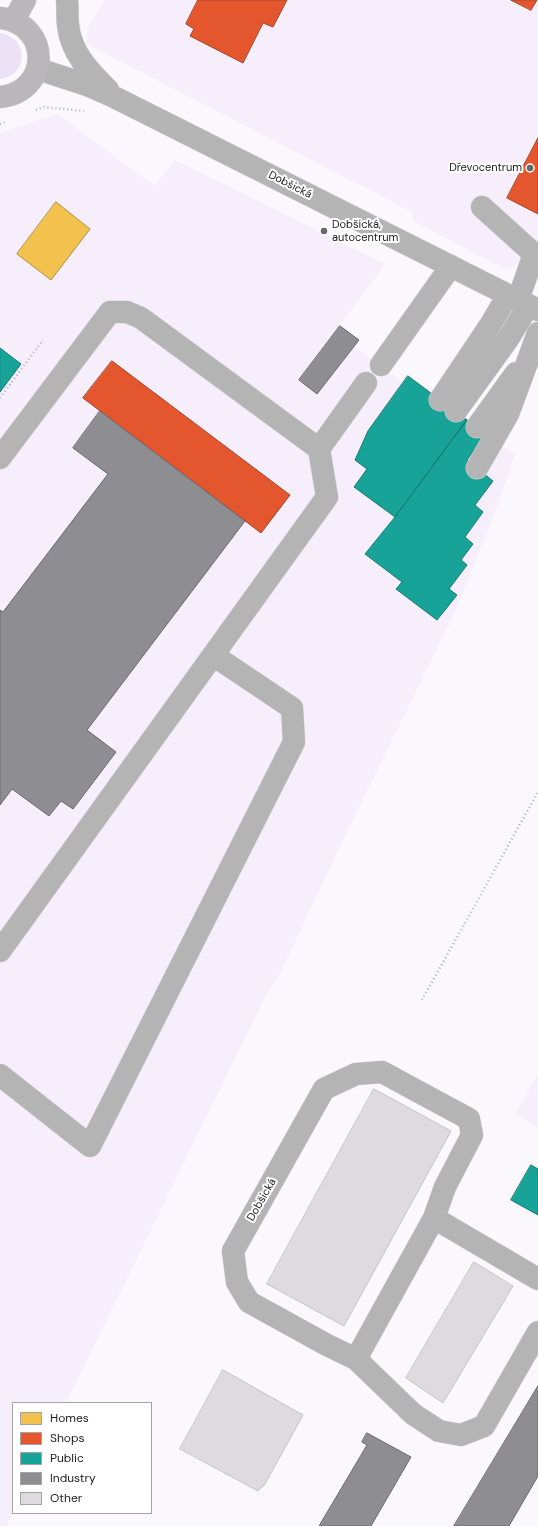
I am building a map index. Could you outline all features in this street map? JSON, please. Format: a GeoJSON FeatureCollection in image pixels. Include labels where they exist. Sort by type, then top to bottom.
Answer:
{"type":"FeatureCollection","features":[{"type":"Feature","properties":{"kind":"main road"},"geometry":{"type":"LineString","coordinates":[[0,97],[9,96],[22,90],[31,81],[38,69],[39,57],[37,46],[32,35],[24,26],[7,19],[24,0]]}},
{"type":"Feature","properties":{"kind":"street"},"geometry":{"type":"LineString","coordinates":[[68,0],[68,24],[76,53],[112,96]]}},
{"type":"Feature","properties":{"kind":"street","name":"Dobšická"},"geometry":{"type":"LineString","coordinates":[[38,69],[87,85],[112,96],[523,302]]}},
{"type":"Feature","properties":{"kind":"street"},"geometry":{"type":"LineString","coordinates":[[448,406],[488,327],[523,302],[534,254],[482,207]]}},
{"type":"Feature","properties":{"kind":"street"},"geometry":{"type":"LineString","coordinates":[[381,365],[451,266]]}},
{"type":"Feature","properties":{"kind":"street"},"geometry":{"type":"LineString","coordinates":[[0,458],[110,312],[127,312],[141,318],[319,449],[327,497],[0,951]]}},
{"type":"Feature","properties":{"kind":"street"},"geometry":{"type":"LineString","coordinates":[[477,468],[508,414],[538,333]]}},
{"type":"Feature","properties":{"kind":"street"},"geometry":{"type":"LineString","coordinates":[[477,427],[513,376],[528,361]]}},
{"type":"Feature","properties":{"kind":"street"},"geometry":{"type":"LineString","coordinates":[[319,449],[366,383]]}},
{"type":"Feature","properties":{"kind":"street"},"geometry":{"type":"LineString","coordinates":[[0,1075],[90,1146],[294,742],[292,708],[213,655]]}},
{"type":"Feature","properties":{"kind":"street","name":"Dobšická"},"geometry":{"type":"LineString","coordinates":[[382,1072],[469,1119],[472,1136],[445,1187],[434,1218],[356,1358],[327,1345],[249,1302],[237,1282],[232,1252],[324,1090],[356,1074],[382,1072]]}},
{"type":"Feature","properties":{"kind":"street"},"geometry":{"type":"LineString","coordinates":[[434,1218],[538,1279]]}},
{"type":"Feature","properties":{"kind":"street"},"geometry":{"type":"LineString","coordinates":[[356,1358],[413,1414],[439,1431],[461,1435],[484,1426],[538,1332]]}},
{"type":"Feature","properties":{"kind":"path"},"geometry":{"type":"LineString","coordinates":[[29,112],[44,107],[91,112]]}},
{"type":"Feature","properties":{"kind":"path"},"geometry":{"type":"LineString","coordinates":[[0,124],[14,118]]}},
{"type":"Feature","properties":{"kind":"path"},"geometry":{"type":"LineString","coordinates":[[0,398],[44,340]]}},
{"type":"Feature","properties":{"kind":"path"},"geometry":{"type":"LineString","coordinates":[[422,1000],[538,792]]}},
{"type":"Feature","properties":{"kind":"shaded area","name":"Dřevocentrum"},"geometry":{"type":"Polygon","coordinates":[[[105,0],[538,0],[538,262],[531,260],[518,263],[507,270],[413,221],[412,212],[87,44],[88,27],[105,0]]]}},
{"type":"Feature","properties":{"kind":"shaded area"},"geometry":{"type":"Polygon","coordinates":[[[0,33],[10,36],[16,41],[22,56],[16,71],[10,76],[0,79],[0,33]]]}},
{"type":"Feature","properties":{"kind":"shaded area"},"geometry":{"type":"Polygon","coordinates":[[[57,114],[155,186],[175,160],[385,264],[340,325],[359,340],[354,346],[403,383],[408,376],[515,455],[500,499],[457,608],[344,838],[277,980],[268,991],[66,1402],[12,1402],[12,1514],[6,1526],[0,1526],[0,133],[57,114]]]}},
{"type":"Feature","properties":{"kind":"shaded area"},"geometry":{"type":"Polygon","coordinates":[[[538,1074],[538,1127],[515,1114],[538,1074]]]}},
{"type":"Feature","properties":{"kind":"building: Homes"},"geometry":{"type":"Polygon","coordinates":[[[56,202],[90,229],[51,280],[17,254],[56,202]]]}},
{"type":"Feature","properties":{"kind":"building: Shops"},"geometry":{"type":"Polygon","coordinates":[[[198,0],[287,0],[273,27],[263,23],[243,63],[190,36],[194,29],[186,24],[198,0]]]}},
{"type":"Feature","properties":{"kind":"building: Shops"},"geometry":{"type":"Polygon","coordinates":[[[511,0],[537,0],[531,10],[511,0]]]}},
{"type":"Feature","properties":{"kind":"building: Shops","name":"Dřevocentrum"},"geometry":{"type":"Polygon","coordinates":[[[538,138],[538,214],[507,198],[538,138]]]}},
{"type":"Feature","properties":{"kind":"building: Shops"},"geometry":{"type":"Polygon","coordinates":[[[112,361],[290,495],[261,533],[83,398],[112,361]]]}},
{"type":"Feature","properties":{"kind":"building: Public"},"geometry":{"type":"Polygon","coordinates":[[[0,348],[21,364],[0,392],[0,348]]]}},
{"type":"Feature","properties":{"kind":"building: Public"},"geometry":{"type":"Polygon","coordinates":[[[408,376],[467,420],[395,517],[354,487],[367,469],[355,460],[368,431],[408,376]]]}},
{"type":"Feature","properties":{"kind":"building: Public"},"geometry":{"type":"Polygon","coordinates":[[[467,420],[486,434],[467,460],[493,481],[475,505],[483,512],[465,537],[473,544],[461,560],[467,565],[449,589],[457,595],[437,620],[396,589],[402,582],[365,554],[395,517],[467,420]]]}},
{"type":"Feature","properties":{"kind":"building: Public"},"geometry":{"type":"Polygon","coordinates":[[[531,1165],[538,1169],[538,1215],[511,1200],[531,1165]]]}},
{"type":"Feature","properties":{"kind":"building: Industry"},"geometry":{"type":"Polygon","coordinates":[[[340,326],[359,340],[317,394],[299,380],[340,326]]]}},
{"type":"Feature","properties":{"kind":"building: Industry"},"geometry":{"type":"Polygon","coordinates":[[[100,411],[245,521],[87,730],[116,752],[73,809],[61,801],[49,816],[12,789],[0,805],[0,610],[3,612],[108,474],[73,448],[100,411]]]}},
{"type":"Feature","properties":{"kind":"building: Industry"},"geometry":{"type":"Polygon","coordinates":[[[538,1386],[538,1476],[509,1526],[454,1526],[538,1386]]]}},
{"type":"Feature","properties":{"kind":"building: Industry"},"geometry":{"type":"Polygon","coordinates":[[[367,1433],[411,1457],[371,1526],[319,1526],[367,1445],[362,1442],[367,1433]]]}},
{"type":"Feature","properties":{"kind":"building: Other"},"geometry":{"type":"Polygon","coordinates":[[[374,1089],[451,1131],[344,1326],[267,1284],[374,1089]]]}},
{"type":"Feature","properties":{"kind":"building: Other"},"geometry":{"type":"Polygon","coordinates":[[[474,1262],[513,1286],[443,1403],[406,1378],[474,1262]]]}},
{"type":"Feature","properties":{"kind":"building: Other"},"geometry":{"type":"Polygon","coordinates":[[[223,1370],[303,1415],[265,1484],[258,1491],[180,1449],[223,1370]]]}},
{"type":"Feature","properties":{"kind":"place","name":"Dřevocentrum"},"geometry":{"type":"Point","coordinates":[530,168]}},
{"type":"Feature","properties":{"kind":"place","name":"Dobšická, autocentrum"},"geometry":{"type":"Point","coordinates":[324,231]}}]}
